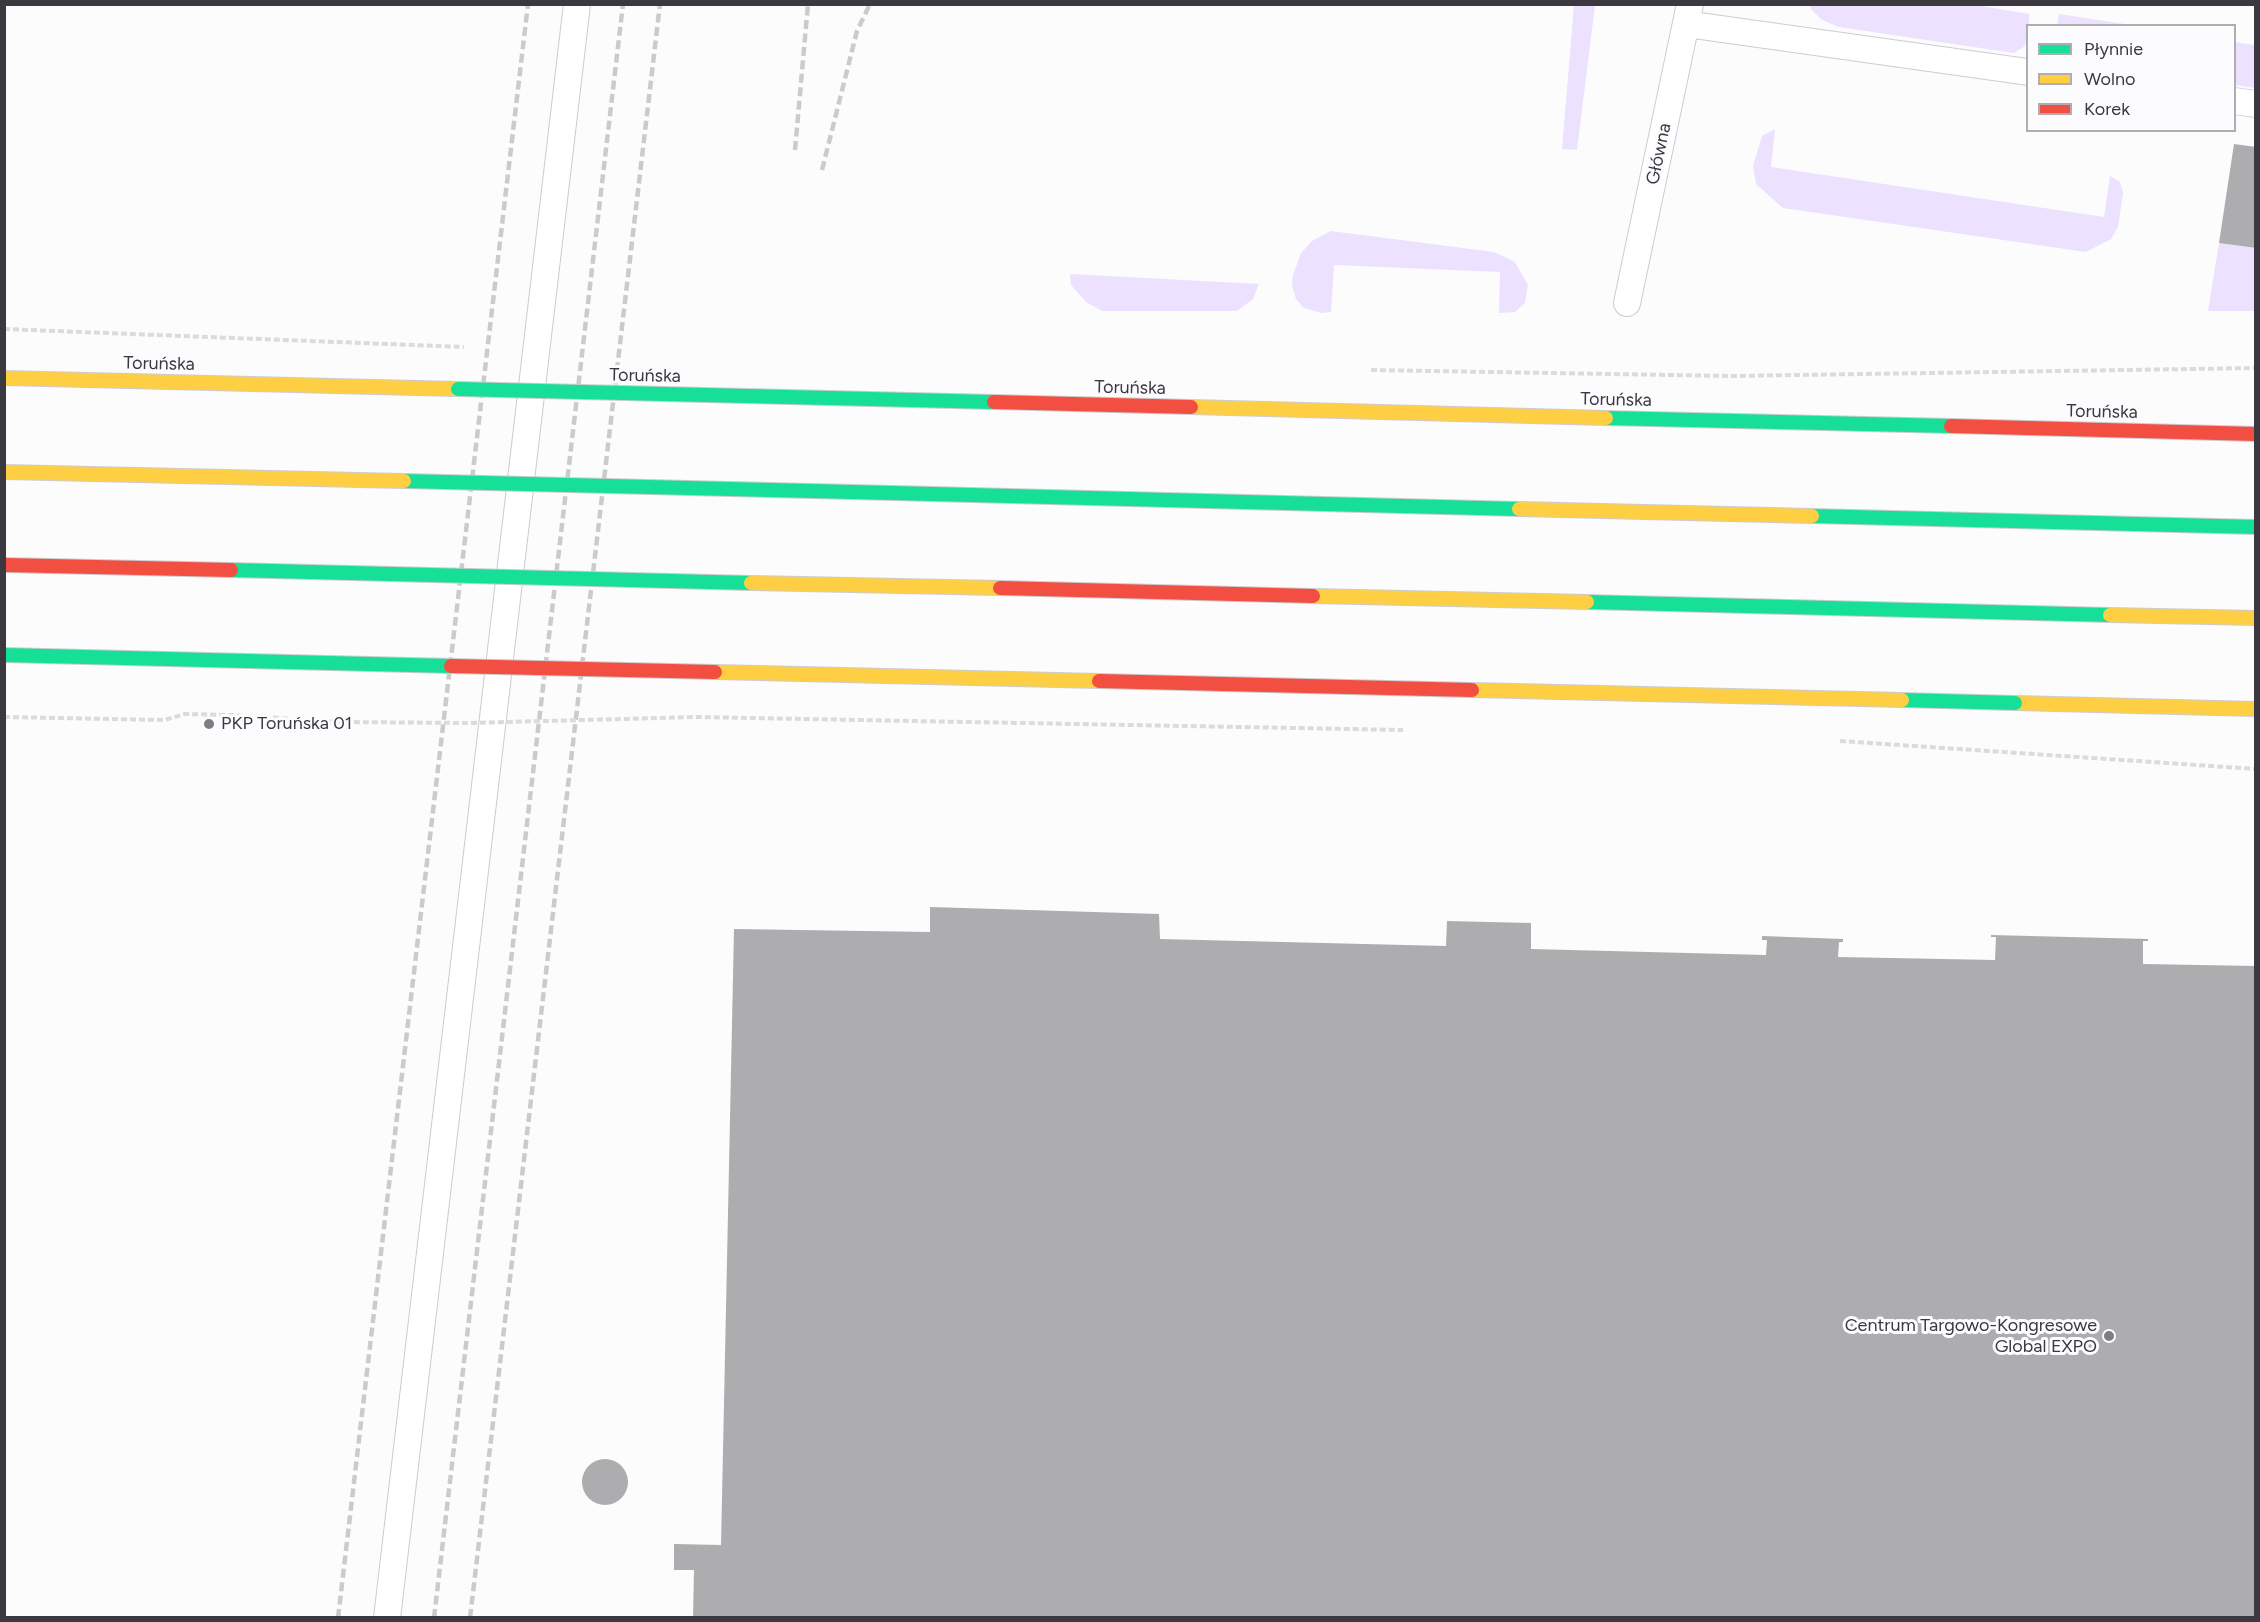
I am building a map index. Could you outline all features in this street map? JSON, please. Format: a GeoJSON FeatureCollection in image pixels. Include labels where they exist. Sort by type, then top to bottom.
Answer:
{"type":"FeatureCollection","features":[{"type":"Feature","properties":{"kind":"main road","name":"Toruńska"},"geometry":{"type":"LineString","coordinates":[[4,378],[2256,434]]}},
{"type":"Feature","properties":{"kind":"main road"},"geometry":{"type":"LineString","coordinates":[[4,472],[2256,527]]}},
{"type":"Feature","properties":{"kind":"main road"},"geometry":{"type":"LineString","coordinates":[[4,565],[2256,618]]}},
{"type":"Feature","properties":{"kind":"main road"},"geometry":{"type":"LineString","coordinates":[[4,655],[2256,709]]}},
{"type":"Feature","properties":{"kind":"lane"},"geometry":{"type":"LineString","coordinates":[[387,1617],[577,4]]}},
{"type":"Feature","properties":{"kind":"lane"},"geometry":{"type":"LineString","coordinates":[[1688,14],[2026,72]]}},
{"type":"Feature","properties":{"kind":"lane","name":"Główna"},"geometry":{"type":"LineString","coordinates":[[1627,303],[1688,14]]}},
{"type":"Feature","properties":{"kind":"lane"},"geometry":{"type":"LineString","coordinates":[[2236,101],[2256,104]]}},
{"type":"Feature","properties":{"kind":"path"},"geometry":{"type":"LineString","coordinates":[[4,328],[467,347]]}},
{"type":"Feature","properties":{"kind":"path"},"geometry":{"type":"LineString","coordinates":[[1360,370],[1732,376],[2256,368]]}},
{"type":"Feature","properties":{"kind":"path"},"geometry":{"type":"LineString","coordinates":[[4,717],[164,720],[185,714],[340,722],[469,723],[696,717],[1415,730]]}},
{"type":"Feature","properties":{"kind":"path"},"geometry":{"type":"LineString","coordinates":[[1833,740],[2256,769]]}},
{"type":"Feature","properties":{"kind":"shaded area"},"geometry":{"type":"Polygon","coordinates":[[[1574,5],[1595,5],[1577,150],[1562,149],[1574,5]]]}},
{"type":"Feature","properties":{"kind":"shaded area"},"geometry":{"type":"Polygon","coordinates":[[[1810,5],[1975,5],[2029,14],[2029,24],[2026,24],[2025,46],[2014,53],[1839,27],[1822,20],[1810,5]]]}},
{"type":"Feature","properties":{"kind":"shaded area"},"geometry":{"type":"Polygon","coordinates":[[[2059,14],[2124,24],[2057,24],[2059,14]]]}},
{"type":"Feature","properties":{"kind":"shaded area"},"geometry":{"type":"Polygon","coordinates":[[[2236,42],[2255,45],[2255,88],[2236,85],[2236,42]]]}},
{"type":"Feature","properties":{"kind":"shaded area"},"geometry":{"type":"Polygon","coordinates":[[[1775,129],[1771,167],[2104,217],[2110,176],[2120,182],[2123,193],[2118,227],[2111,239],[2086,252],[1783,208],[1756,184],[1753,166],[1762,136],[1775,129]]]}},
{"type":"Feature","properties":{"kind":"shaded area"},"geometry":{"type":"Polygon","coordinates":[[[1331,231],[1494,252],[1515,262],[1528,285],[1525,303],[1515,312],[1499,313],[1500,272],[1334,265],[1331,312],[1321,313],[1304,308],[1296,299],[1292,285],[1293,275],[1301,253],[1312,241],[1331,231]]]}},
{"type":"Feature","properties":{"kind":"shaded area"},"geometry":{"type":"Polygon","coordinates":[[[2219,243],[2255,248],[2255,311],[2208,311],[2219,243]]]}},
{"type":"Feature","properties":{"kind":"shaded area"},"geometry":{"type":"Polygon","coordinates":[[[1070,274],[1259,284],[1253,299],[1237,311],[1102,311],[1086,302],[1071,285],[1070,274]]]}},
{"type":"Feature","properties":{"kind":"building"},"geometry":{"type":"Polygon","coordinates":[[[2234,144],[2256,147],[2256,248],[2219,243],[2234,144]]]}},
{"type":"Feature","properties":{"kind":"building"},"geometry":{"type":"Polygon","coordinates":[[[930,907],[1159,914],[1160,939],[1446,946],[1447,921],[1531,923],[1531,949],[1766,955],[1767,940],[1762,940],[1762,936],[1843,939],[1843,942],[1839,942],[1838,957],[1995,960],[1996,937],[1991,937],[1991,935],[2148,939],[2148,941],[2143,941],[2143,964],[2256,966],[2256,1618],[693,1618],[694,1570],[674,1570],[674,1544],[721,1545],[734,929],[930,932],[930,907]]]}},
{"type":"Feature","properties":{"kind":"building"},"geometry":{"type":"Polygon","coordinates":[[[605,1459],[621,1466],[628,1482],[621,1498],[605,1505],[589,1498],[582,1482],[589,1466],[605,1459]]]}},
{"type":"Feature","properties":{"kind":"railway"},"geometry":{"type":"LineString","coordinates":[[338,1618],[528,4]]}},
{"type":"Feature","properties":{"kind":"railway"},"geometry":{"type":"LineString","coordinates":[[434,1618],[623,4]]}},
{"type":"Feature","properties":{"kind":"railway"},"geometry":{"type":"LineString","coordinates":[[470,1618],[660,4]]}},
{"type":"Feature","properties":{"kind":"railway"},"geometry":{"type":"LineString","coordinates":[[795,150],[808,4]]}},
{"type":"Feature","properties":{"kind":"railway"},"geometry":{"type":"LineString","coordinates":[[822,170],[857,31],[870,4]]}},
{"type":"Feature","properties":{"kind":"traffic: fast"},"geometry":{"type":"LineString","coordinates":[[458,389],[994,402]]}},
{"type":"Feature","properties":{"kind":"traffic: fast"},"geometry":{"type":"LineString","coordinates":[[1606,418],[1951,426]]}},
{"type":"Feature","properties":{"kind":"traffic: fast"},"geometry":{"type":"LineString","coordinates":[[404,481],[893,493]]}},
{"type":"Feature","properties":{"kind":"traffic: fast"},"geometry":{"type":"LineString","coordinates":[[893,493],[1519,509]]}},
{"type":"Feature","properties":{"kind":"traffic: fast"},"geometry":{"type":"LineString","coordinates":[[1812,516],[2256,527]]}},
{"type":"Feature","properties":{"kind":"traffic: fast"},"geometry":{"type":"LineString","coordinates":[[231,570],[751,583]]}},
{"type":"Feature","properties":{"kind":"traffic: fast"},"geometry":{"type":"LineString","coordinates":[[1587,602],[2110,615]]}},
{"type":"Feature","properties":{"kind":"traffic: fast"},"geometry":{"type":"LineString","coordinates":[[4,655],[451,666]]}},
{"type":"Feature","properties":{"kind":"traffic: fast"},"geometry":{"type":"LineString","coordinates":[[1902,700],[2015,703]]}},
{"type":"Feature","properties":{"kind":"traffic: slow"},"geometry":{"type":"LineString","coordinates":[[4,378],[458,389]]}},
{"type":"Feature","properties":{"kind":"traffic: slow"},"geometry":{"type":"LineString","coordinates":[[1191,407],[1606,418]]}},
{"type":"Feature","properties":{"kind":"traffic: slow"},"geometry":{"type":"LineString","coordinates":[[4,472],[404,481]]}},
{"type":"Feature","properties":{"kind":"traffic: slow"},"geometry":{"type":"LineString","coordinates":[[1519,509],[1812,516]]}},
{"type":"Feature","properties":{"kind":"traffic: slow"},"geometry":{"type":"LineString","coordinates":[[751,583],[1000,588]]}},
{"type":"Feature","properties":{"kind":"traffic: slow"},"geometry":{"type":"LineString","coordinates":[[1313,596],[1587,602]]}},
{"type":"Feature","properties":{"kind":"traffic: slow"},"geometry":{"type":"LineString","coordinates":[[2110,615],[2256,618]]}},
{"type":"Feature","properties":{"kind":"traffic: slow"},"geometry":{"type":"LineString","coordinates":[[715,672],[1099,681]]}},
{"type":"Feature","properties":{"kind":"traffic: slow"},"geometry":{"type":"LineString","coordinates":[[1472,690],[1902,700]]}},
{"type":"Feature","properties":{"kind":"traffic: slow"},"geometry":{"type":"LineString","coordinates":[[2015,703],[2256,709]]}},
{"type":"Feature","properties":{"kind":"traffic: jam"},"geometry":{"type":"LineString","coordinates":[[994,402],[1191,407]]}},
{"type":"Feature","properties":{"kind":"traffic: jam"},"geometry":{"type":"LineString","coordinates":[[1951,426],[2256,434]]}},
{"type":"Feature","properties":{"kind":"traffic: jam"},"geometry":{"type":"LineString","coordinates":[[4,565],[231,570]]}},
{"type":"Feature","properties":{"kind":"traffic: jam"},"geometry":{"type":"LineString","coordinates":[[1000,588],[1313,596]]}},
{"type":"Feature","properties":{"kind":"traffic: jam"},"geometry":{"type":"LineString","coordinates":[[451,666],[715,672]]}},
{"type":"Feature","properties":{"kind":"traffic: jam"},"geometry":{"type":"LineString","coordinates":[[1099,681],[1472,690]]}},
{"type":"Feature","properties":{"kind":"place","name":"PKP Toruńska 01"},"geometry":{"type":"Point","coordinates":[209,724]}},
{"type":"Feature","properties":{"kind":"place","name":"Centrum Targowo-Kongresowe Global EXPO"},"geometry":{"type":"Point","coordinates":[2109,1336]}}]}
